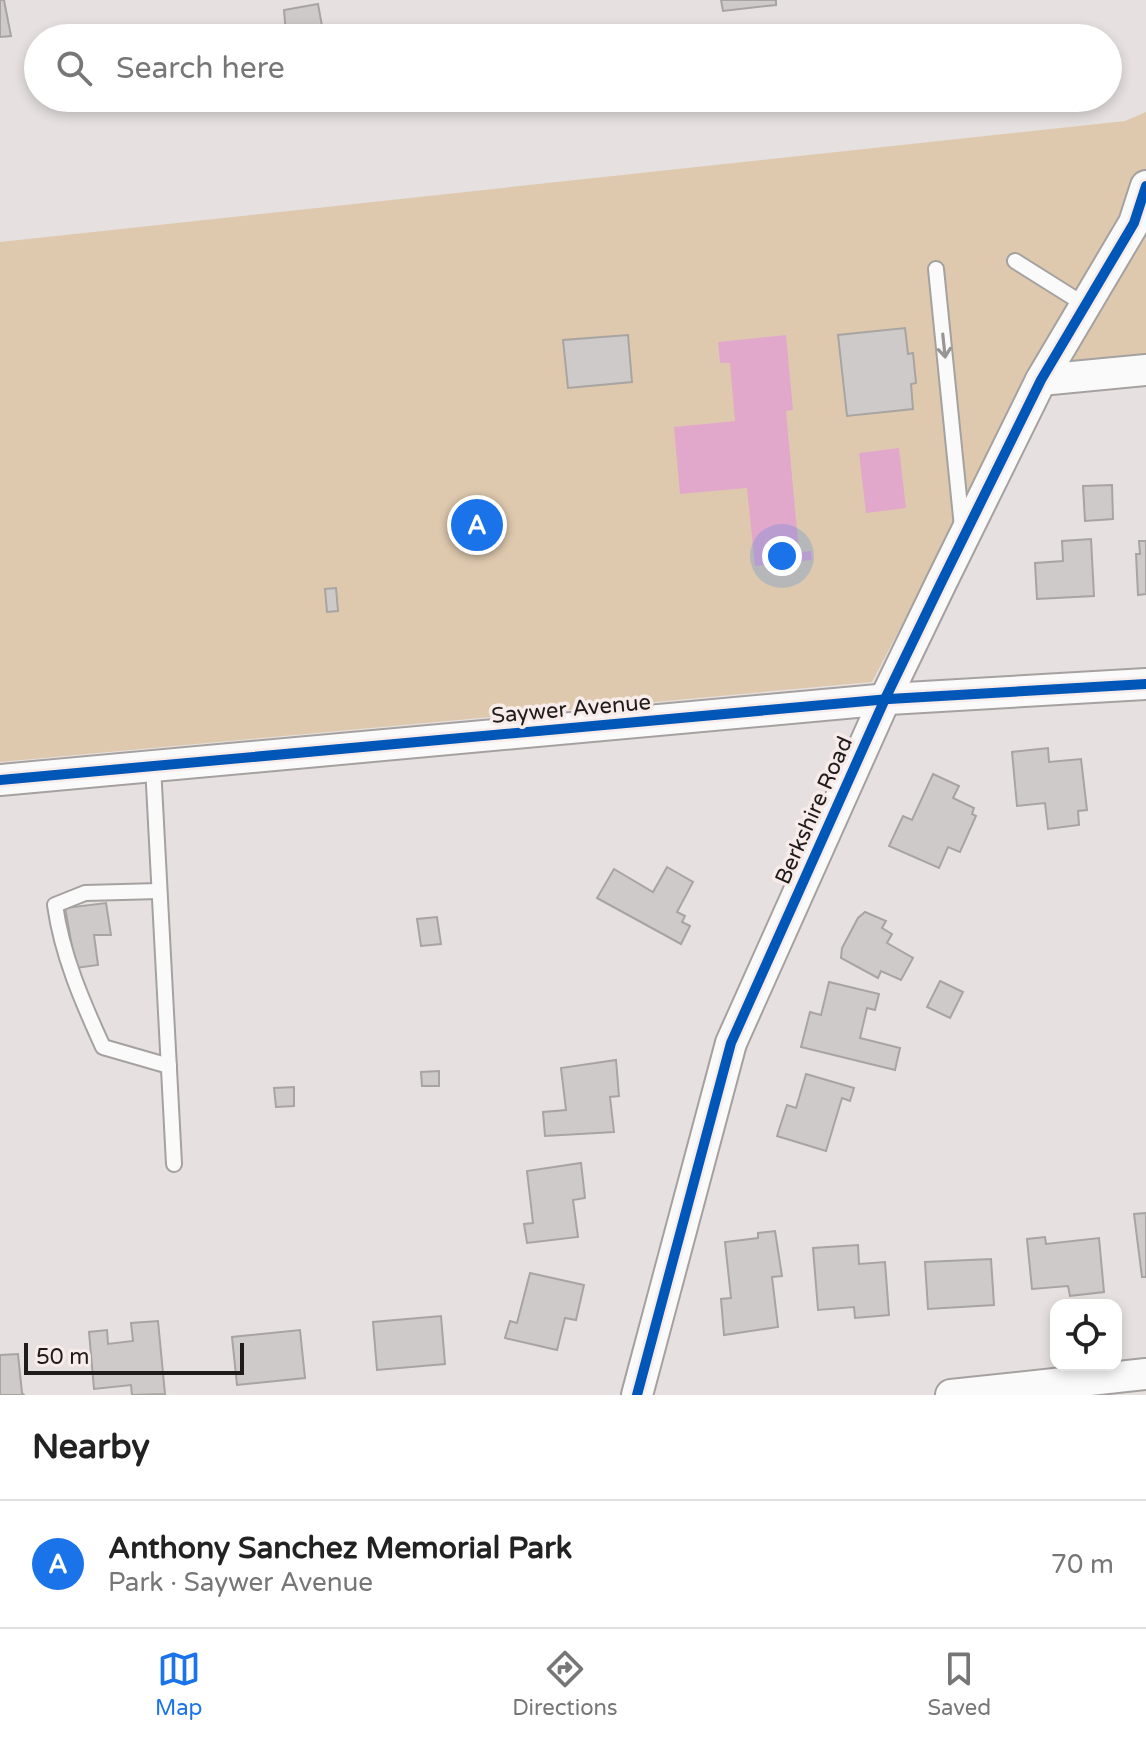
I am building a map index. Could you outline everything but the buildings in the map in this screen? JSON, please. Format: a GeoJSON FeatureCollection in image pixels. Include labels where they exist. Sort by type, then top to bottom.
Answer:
{"type":"FeatureCollection","features":[{"type":"Feature","properties":{"kind":"street","name":"Berkshire Road"},"geometry":{"type":"LineString","coordinates":[[637,1395],[731,1043],[885,699],[1041,380],[1134,223],[1146,186]]}},
{"type":"Feature","properties":{"kind":"street"},"geometry":{"type":"LineString","coordinates":[[1041,380],[1146,370]]}},
{"type":"Feature","properties":{"kind":"street","name":"Saywer Avenue"},"geometry":{"type":"LineString","coordinates":[[0,780],[885,699],[1146,684]]}},
{"type":"Feature","properties":{"kind":"street"},"geometry":{"type":"LineString","coordinates":[[951,1395],[1034,1391],[1146,1374]]}},
{"type":"Feature","properties":{"kind":"lane"},"geometry":{"type":"LineString","coordinates":[[1015,261],[1085,305]]}},
{"type":"Feature","properties":{"kind":"lane"},"geometry":{"type":"LineString","coordinates":[[936,269],[963,539]]}},
{"type":"Feature","properties":{"kind":"lane"},"geometry":{"type":"LineString","coordinates":[[153,766],[174,1164]]}},
{"type":"Feature","properties":{"kind":"lane"},"geometry":{"type":"LineString","coordinates":[[159,891],[85,893],[55,905],[60,938],[82,1002],[103,1047],[169,1066]]}},
{"type":"Feature","properties":{"kind":"shaded area"},"geometry":{"type":"Polygon","coordinates":[[[1146,112],[1146,358],[1036,368],[872,682],[0,762],[0,242],[1125,121],[1146,112]]]}},
{"type":"Feature","properties":{"kind":"shaded area"},"geometry":{"type":"Polygon","coordinates":[[[786,335],[793,410],[786,411],[799,552],[811,551],[812,560],[755,566],[747,488],[680,494],[674,427],[735,421],[730,363],[720,363],[718,342],[786,335]]]}},
{"type":"Feature","properties":{"kind":"shaded area"},"geometry":{"type":"Polygon","coordinates":[[[899,448],[906,508],[866,513],[859,453],[899,448]]]}},
{"type":"Feature","properties":{"kind":"cycle path"},"geometry":{"type":"LineString","coordinates":[[637,1395],[731,1043],[885,699],[941,583],[1041,380],[1134,223],[1146,186]]}},
{"type":"Feature","properties":{"kind":"cycle path"},"geometry":{"type":"LineString","coordinates":[[0,780],[889,699],[1146,684]]}},
{"type":"Feature","properties":{"kind":"place","name":"Anthony Sanchez Memorial Park"},"geometry":{"type":"Point","coordinates":[477,525]}}]}
